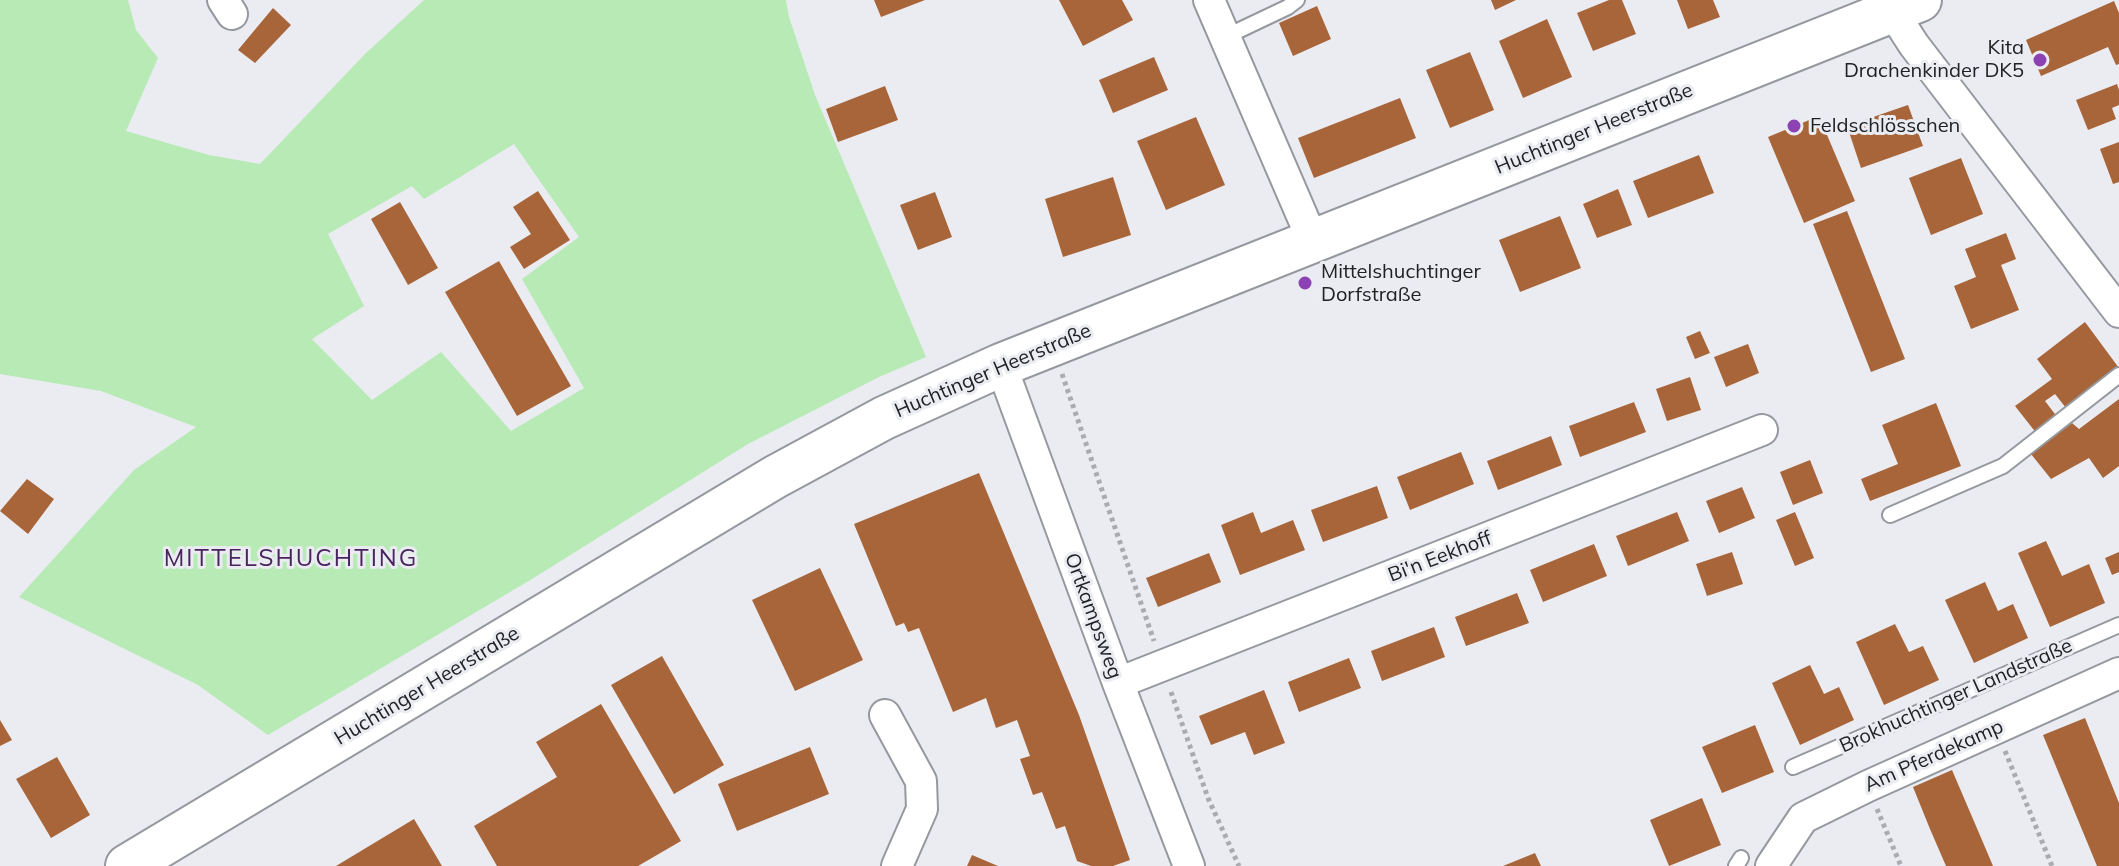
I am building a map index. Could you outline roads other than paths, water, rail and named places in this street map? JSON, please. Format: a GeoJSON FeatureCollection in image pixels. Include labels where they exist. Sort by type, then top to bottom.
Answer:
{"type":"FeatureCollection","features":[{"type":"Feature","properties":{"kind":"main road","name":"Huchtinger Heerstraße"},"geometry":{"type":"LineString","coordinates":[[127,866],[775,477],[884,418],[1001,365],[1897,4]]}},
{"type":"Feature","properties":{"kind":"street"},"geometry":{"type":"LineString","coordinates":[[1209,0],[1313,241]]}},
{"type":"Feature","properties":{"kind":"street"},"geometry":{"type":"LineString","coordinates":[[1897,4],[1914,45],[2119,312]]}},
{"type":"Feature","properties":{"kind":"street","name":"Ortkampsweg"},"geometry":{"type":"LineString","coordinates":[[1001,365],[1189,866]]}},
{"type":"Feature","properties":{"kind":"street","name":"Bi'n Eekhoff"},"geometry":{"type":"LineString","coordinates":[[1118,683],[1762,430]]}},
{"type":"Feature","properties":{"kind":"street","name":"Am Pferdekamp"},"geometry":{"type":"LineString","coordinates":[[1771,866],[1803,818],[2119,673]]}},
{"type":"Feature","properties":{"kind":"street"},"geometry":{"type":"LineString","coordinates":[[885,715],[921,781],[922,809],[897,866]]}},
{"type":"Feature","properties":{"kind":"lane"},"geometry":{"type":"LineString","coordinates":[[1225,37],[1297,0]]}},
{"type":"Feature","properties":{"kind":"lane"},"geometry":{"type":"LineString","coordinates":[[1890,515],[2003,466],[2119,375]]}},
{"type":"Feature","properties":{"kind":"lane","name":"Brokhuchtinger Landstraße"},"geometry":{"type":"LineString","coordinates":[[1793,767],[2119,625]]}},
{"type":"Feature","properties":{"kind":"place","name":"Kita Drachenkinder DK5"},"geometry":{"type":"Point","coordinates":[2040,60]}},
{"type":"Feature","properties":{"kind":"place","name":"Feldschlösschen"},"geometry":{"type":"Point","coordinates":[1794,126]}},
{"type":"Feature","properties":{"kind":"place","name":"Mittelshuchtinger Dorfstraße"},"geometry":{"type":"Point","coordinates":[1305,283]}},
{"type":"Feature","properties":{"kind":"district","name":"MITTELSHUCHTING"},"geometry":{"type":"Point","coordinates":[291,559]}}]}
